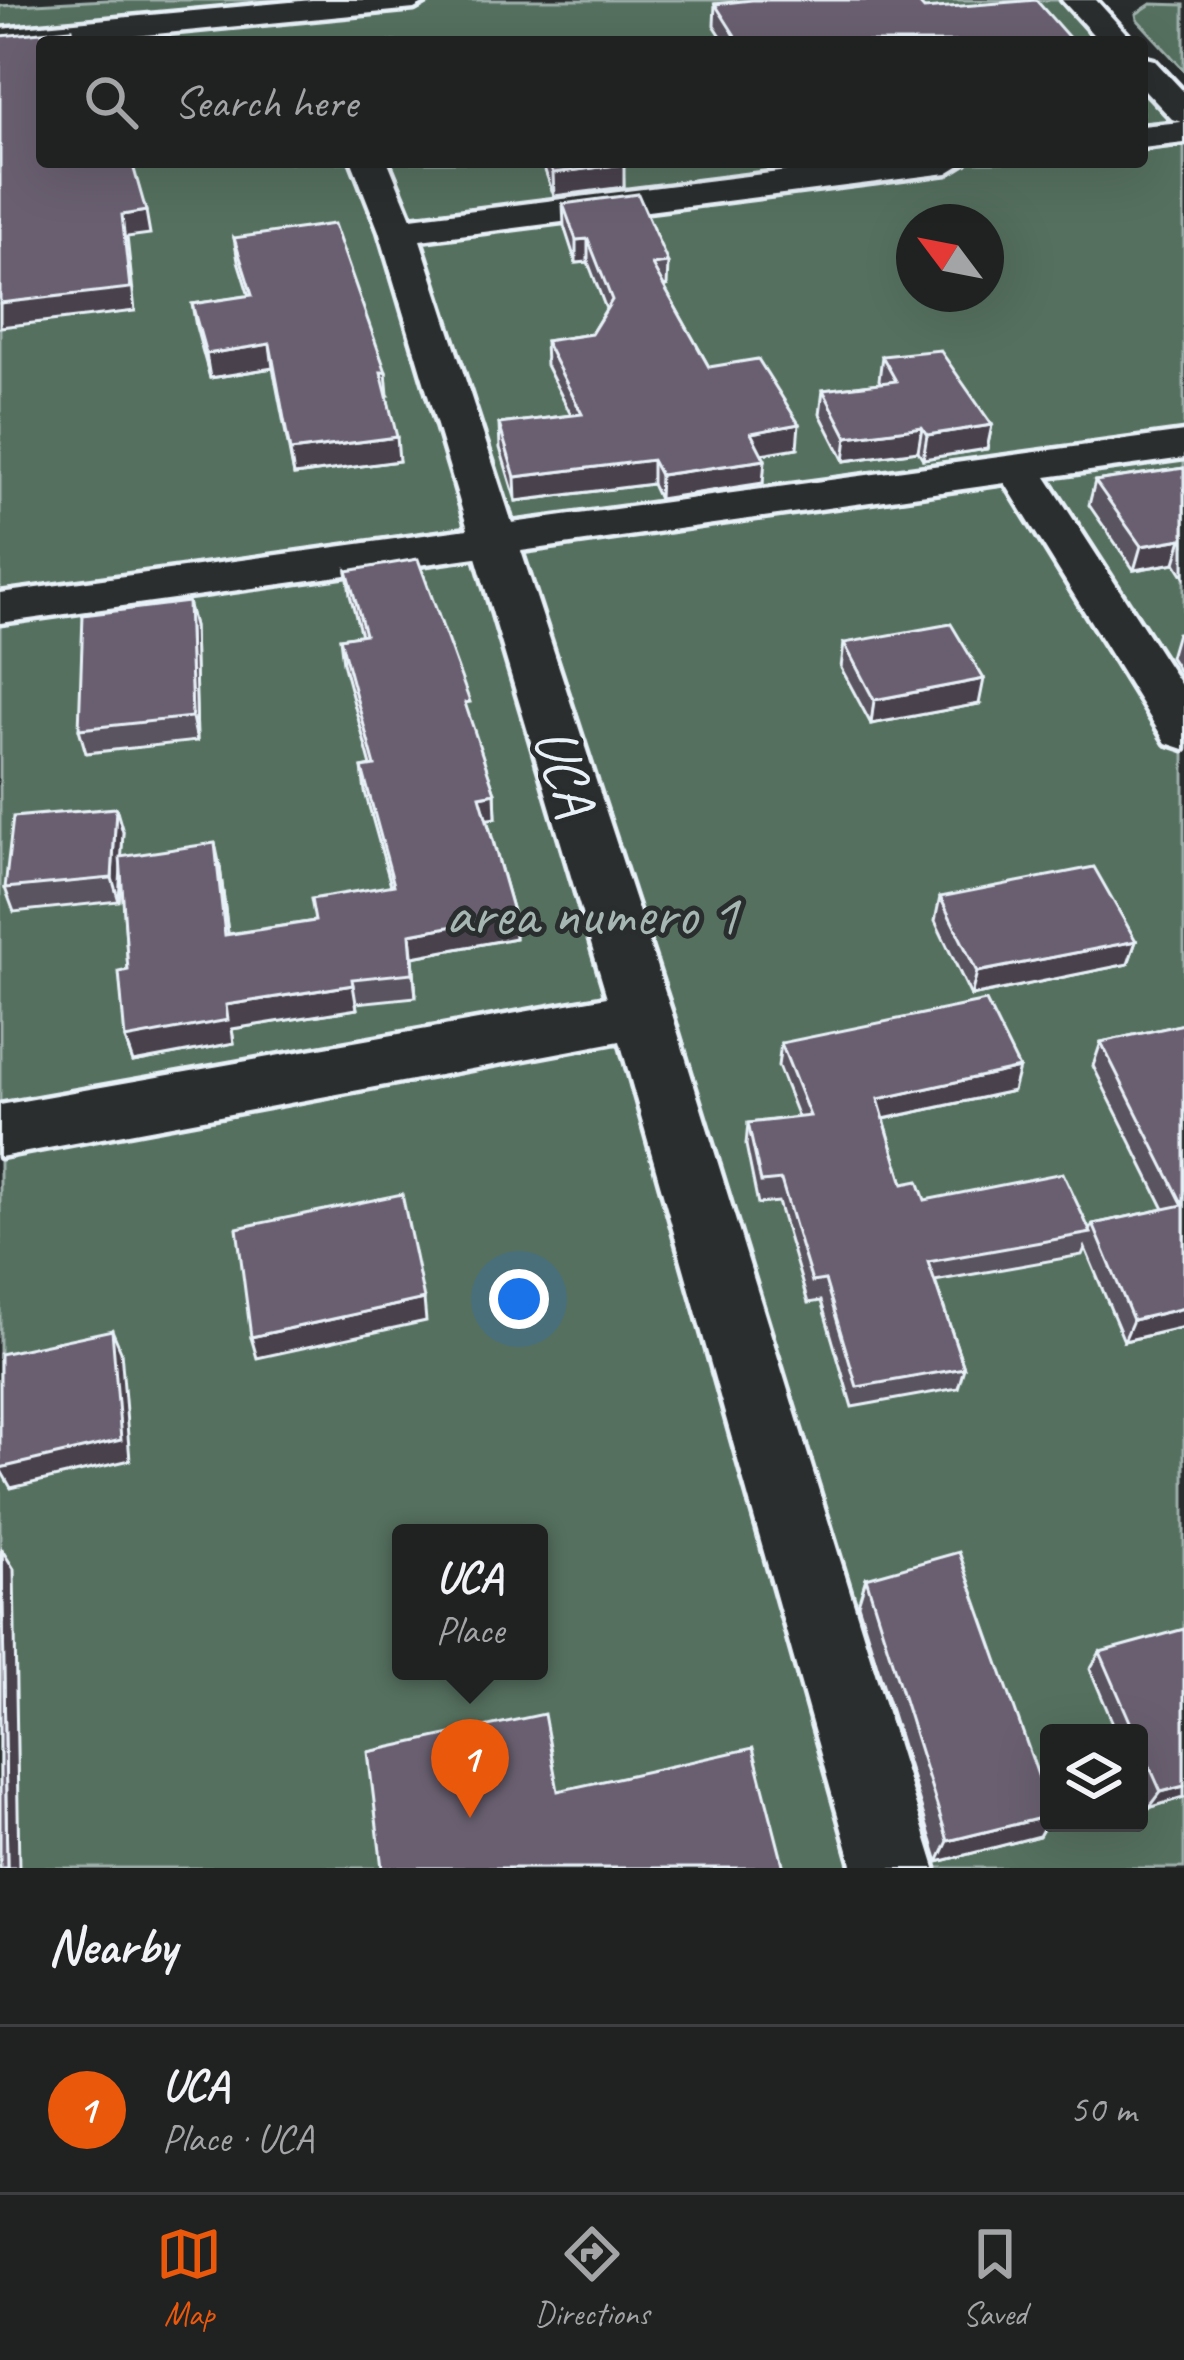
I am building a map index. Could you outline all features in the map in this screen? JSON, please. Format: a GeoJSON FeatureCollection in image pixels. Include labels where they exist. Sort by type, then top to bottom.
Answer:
{"type":"FeatureCollection","features":[{"type":"Feature","properties":{"kind":"street"},"geometry":{"type":"LineString","coordinates":[[0,39],[306,5],[414,0]]}},
{"type":"Feature","properties":{"kind":"street"},"geometry":{"type":"LineString","coordinates":[[1078,0],[1112,36]]}},
{"type":"Feature","properties":{"kind":"street"},"geometry":{"type":"LineString","coordinates":[[306,5],[318,36]]}},
{"type":"Feature","properties":{"kind":"street"},"geometry":{"type":"LineString","coordinates":[[1148,73],[1184,112]]}},
{"type":"Feature","properties":{"kind":"street"},"geometry":{"type":"LineString","coordinates":[[1148,136],[1184,132]]}},
{"type":"Feature","properties":{"kind":"street","name":"UCA"},"geometry":{"type":"LineString","coordinates":[[372,168],[398,231],[641,1014],[894,1868]]}},
{"type":"Feature","properties":{"kind":"street"},"geometry":{"type":"LineString","coordinates":[[398,231],[899,168]]}},
{"type":"Feature","properties":{"kind":"street"},"geometry":{"type":"LineString","coordinates":[[0,608],[1184,446]]}},
{"type":"Feature","properties":{"kind":"street"},"geometry":{"type":"LineString","coordinates":[[1018,468],[1184,731]]}},
{"type":"Feature","properties":{"kind":"street"},"geometry":{"type":"LineString","coordinates":[[0,1131],[641,1014]]}},
{"type":"Feature","properties":{"kind":"green space","name":"area numero 1"},"geometry":{"type":"Polygon","coordinates":[[[106,0],[1078,0],[1112,36],[36,36],[36,168],[1148,168],[1148,73],[1184,111],[1184,1868],[0,1868],[0,6],[106,0]]]}},
{"type":"Feature","properties":{"kind":"green space"},"geometry":{"type":"Polygon","coordinates":[[[1151,4],[1184,5],[1184,70],[1137,19],[1136,14],[1151,4]]]}},
{"type":"Feature","properties":{"kind":"building"},"geometry":{"type":"Polygon","coordinates":[[[916,0],[924,9],[1036,0],[1068,36],[735,36],[715,4],[916,0]]]}},
{"type":"Feature","properties":{"kind":"building"},"geometry":{"type":"Polygon","coordinates":[[[72,29],[73,36],[36,36],[36,168],[134,168],[146,211],[122,215],[130,288],[0,303],[0,36],[72,29]]]}},
{"type":"Feature","properties":{"kind":"building"},"geometry":{"type":"Polygon","coordinates":[[[551,168],[592,168],[553,173],[551,168]]]}},
{"type":"Feature","properties":{"kind":"building"},"geometry":{"type":"Polygon","coordinates":[[[638,194],[668,263],[652,265],[709,367],[758,359],[799,424],[751,433],[765,460],[660,475],[652,460],[515,477],[499,424],[582,414],[545,341],[591,334],[612,300],[588,239],[576,240],[563,204],[638,194]]]}},
{"type":"Feature","properties":{"kind":"building"},"geometry":{"type":"Polygon","coordinates":[[[334,224],[386,372],[381,372],[397,437],[290,451],[270,344],[206,354],[192,304],[252,295],[234,238],[334,224]]]}},
{"type":"Feature","properties":{"kind":"building"},"geometry":{"type":"Polygon","coordinates":[[[940,350],[992,425],[927,435],[922,427],[847,437],[823,390],[896,381],[882,356],[940,350]]]}},
{"type":"Feature","properties":{"kind":"building"},"geometry":{"type":"Polygon","coordinates":[[[1184,468],[1184,542],[1141,546],[1095,481],[1184,468]]]}},
{"type":"Feature","properties":{"kind":"building"},"geometry":{"type":"Polygon","coordinates":[[[418,559],[470,702],[465,703],[495,793],[480,796],[514,915],[410,934],[413,973],[352,979],[353,985],[226,1005],[228,1020],[125,1039],[119,972],[128,970],[120,857],[215,843],[225,935],[315,921],[311,899],[394,885],[362,768],[375,766],[340,638],[365,634],[347,571],[418,559]]]}},
{"type":"Feature","properties":{"kind":"building"},"geometry":{"type":"Polygon","coordinates":[[[188,602],[192,717],[79,729],[83,615],[188,602]]]}},
{"type":"Feature","properties":{"kind":"building"},"geometry":{"type":"Polygon","coordinates":[[[951,624],[984,679],[874,700],[844,643],[951,624]]]}},
{"type":"Feature","properties":{"kind":"building"},"geometry":{"type":"Polygon","coordinates":[[[116,808],[112,878],[5,888],[13,817],[116,808]]]}},
{"type":"Feature","properties":{"kind":"building"},"geometry":{"type":"Polygon","coordinates":[[[1094,867],[1136,941],[977,972],[940,897],[1094,867]]]}},
{"type":"Feature","properties":{"kind":"building"},"geometry":{"type":"Polygon","coordinates":[[[986,1001],[1019,1068],[878,1099],[903,1184],[918,1181],[925,1200],[1063,1173],[1091,1233],[928,1262],[964,1368],[857,1387],[825,1280],[812,1282],[781,1180],[761,1182],[748,1123],[810,1116],[781,1043],[986,1001]]]}},
{"type":"Feature","properties":{"kind":"building"},"geometry":{"type":"Polygon","coordinates":[[[1184,1024],[1184,1308],[1133,1320],[1093,1224],[1183,1205],[1101,1042],[1184,1024]]]}},
{"type":"Feature","properties":{"kind":"building"},"geometry":{"type":"Polygon","coordinates":[[[402,1194],[424,1299],[251,1337],[237,1228],[402,1194]]]}},
{"type":"Feature","properties":{"kind":"building"},"geometry":{"type":"Polygon","coordinates":[[[112,1330],[121,1440],[0,1468],[0,1354],[112,1330]]]}},
{"type":"Feature","properties":{"kind":"building"},"geometry":{"type":"Polygon","coordinates":[[[2,1550],[7,1868],[0,1868],[2,1550]]]}},
{"type":"Feature","properties":{"kind":"building"},"geometry":{"type":"Polygon","coordinates":[[[959,1552],[1040,1781],[1040,1818],[948,1841],[866,1578],[959,1552]]]}},
{"type":"Feature","properties":{"kind":"building"},"geometry":{"type":"Polygon","coordinates":[[[1184,1629],[1184,1786],[1161,1792],[1148,1762],[1148,1724],[1131,1724],[1100,1652],[1184,1629]]]}},
{"type":"Feature","properties":{"kind":"building"},"geometry":{"type":"Polygon","coordinates":[[[544,1714],[558,1791],[753,1748],[784,1868],[382,1868],[368,1752],[544,1714]]]}},
{"type":"Feature","properties":{"kind":"place","name":"UCA"},"geometry":{"type":"Point","coordinates":[470,1818]}}]}
